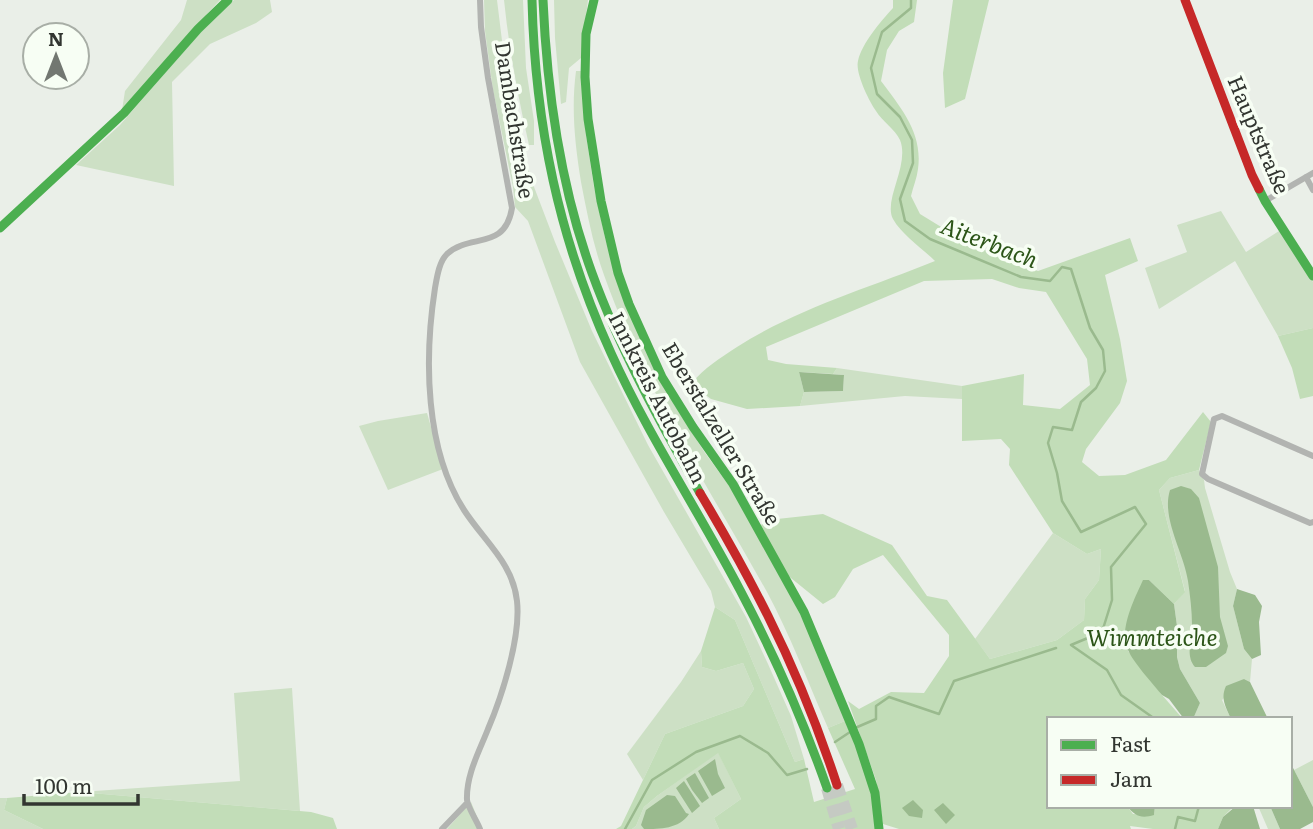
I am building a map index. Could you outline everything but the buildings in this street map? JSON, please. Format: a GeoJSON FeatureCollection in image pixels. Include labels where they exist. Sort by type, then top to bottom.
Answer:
{"type":"FeatureCollection","features":[{"type":"Feature","properties":{"kind":"main road"},"geometry":{"type":"LineString","coordinates":[[0,228],[124,113],[198,29],[228,0]]}},
{"type":"Feature","properties":{"kind":"main road","name":"Innkreis Autobahn"},"geometry":{"type":"LineString","coordinates":[[532,0],[538,102],[551,176],[568,241],[588,298],[633,396],[762,631],[795,705],[827,788]]}},
{"type":"Feature","properties":{"kind":"main road","name":"Innkreis Autobahn"},"geometry":{"type":"LineString","coordinates":[[543,0],[547,71],[558,147],[574,215],[593,277],[640,384],[734,551],[776,632],[815,722],[837,785]]}},
{"type":"Feature","properties":{"kind":"main road","name":"Eberstalzeller Straße"},"geometry":{"type":"LineString","coordinates":[[594,0],[586,34],[588,119],[601,201],[618,272],[629,304],[663,377],[692,427],[733,484],[804,612],[859,744],[875,793],[879,829]]}},
{"type":"Feature","properties":{"kind":"main road","name":"Hauptstraße"},"geometry":{"type":"LineString","coordinates":[[1185,0],[1244,158],[1265,201],[1313,276]]}},
{"type":"Feature","properties":{"kind":"street","name":"Dambachstraße"},"geometry":{"type":"LineString","coordinates":[[467,803],[471,773],[505,680],[518,617],[516,591],[509,572],[465,511],[452,488],[435,436],[431,406],[429,352],[440,266],[447,254],[454,250],[500,232],[508,222],[512,208],[488,78],[480,0]]}},
{"type":"Feature","properties":{"kind":"street"},"geometry":{"type":"LineString","coordinates":[[1265,201],[1313,173]]}},
{"type":"Feature","properties":{"kind":"street"},"geometry":{"type":"LineString","coordinates":[[1306,177],[1313,190]]}},
{"type":"Feature","properties":{"kind":"street"},"geometry":{"type":"LineString","coordinates":[[1313,456],[1222,416],[1214,419],[1202,474],[1310,523],[1313,522]]}},
{"type":"Feature","properties":{"kind":"street"},"geometry":{"type":"LineString","coordinates":[[442,829],[467,803],[480,829]]}},
{"type":"Feature","properties":{"kind":"shaded area"},"geometry":{"type":"Polygon","coordinates":[[[187,0],[220,0],[122,110],[125,91],[181,20],[187,0]]]}},
{"type":"Feature","properties":{"kind":"shaded area"},"geometry":{"type":"Polygon","coordinates":[[[234,0],[270,0],[272,12],[256,23],[210,44],[172,82],[174,186],[76,165],[120,125],[198,35],[234,0]]]}},
{"type":"Feature","properties":{"kind":"shaded area"},"geometry":{"type":"Polygon","coordinates":[[[484,0],[497,0],[513,108],[531,179],[592,331],[648,445],[746,617],[791,716],[804,759],[795,762],[735,620],[715,607],[711,591],[580,362],[528,221],[515,207],[493,90],[484,0]]]}},
{"type":"Feature","properties":{"kind":"shaded area"},"geometry":{"type":"Polygon","coordinates":[[[504,0],[523,0],[526,68],[534,121],[534,145],[529,145],[521,109],[504,0]]]}},
{"type":"Feature","properties":{"kind":"shaded area"},"geometry":{"type":"Polygon","coordinates":[[[554,0],[588,0],[581,58],[569,68],[566,102],[561,104],[555,38],[554,0]]]}},
{"type":"Feature","properties":{"kind":"shaded area"},"geometry":{"type":"Polygon","coordinates":[[[893,0],[917,0],[914,22],[899,31],[887,50],[881,81],[914,132],[919,156],[911,196],[920,214],[969,244],[1038,271],[1130,238],[1138,261],[1105,275],[1127,381],[1120,403],[1086,449],[1082,462],[1099,476],[1125,475],[1166,460],[1203,412],[1211,422],[1199,470],[1170,478],[1159,490],[1185,592],[1174,604],[1149,580],[1128,651],[1181,717],[1047,717],[1047,808],[1128,808],[1133,814],[1154,815],[1155,808],[1232,808],[1223,817],[1218,829],[1153,829],[1130,826],[1131,829],[899,829],[883,824],[876,780],[848,701],[859,709],[891,692],[924,693],[949,656],[949,635],[883,555],[853,569],[835,597],[823,604],[786,574],[761,525],[768,520],[823,514],[892,545],[927,596],[947,600],[990,659],[1057,640],[1084,620],[1085,599],[1099,580],[1101,549],[1087,554],[1053,533],[1009,465],[1010,449],[1001,439],[962,441],[962,386],[1024,374],[1023,405],[1060,409],[1090,385],[1087,359],[1046,292],[1019,288],[992,279],[924,281],[766,347],[768,360],[837,368],[833,374],[799,372],[804,392],[800,406],[747,409],[711,399],[691,384],[724,355],[760,333],[834,300],[935,261],[907,236],[893,219],[891,202],[902,160],[900,140],[873,106],[863,87],[858,66],[863,47],[893,8],[893,0]]]}},
{"type":"Feature","properties":{"kind":"shaded area"},"geometry":{"type":"Polygon","coordinates":[[[953,0],[989,0],[965,99],[945,108],[943,73],[953,0]]]}},
{"type":"Feature","properties":{"kind":"shaded area"},"geometry":{"type":"Polygon","coordinates":[[[576,71],[582,71],[586,135],[594,187],[605,238],[625,305],[675,406],[730,487],[793,600],[820,655],[845,721],[828,728],[767,592],[658,398],[620,317],[597,252],[583,194],[575,141],[576,71]]]}},
{"type":"Feature","properties":{"kind":"shaded area"},"geometry":{"type":"Polygon","coordinates":[[[1221,211],[1246,252],[1279,231],[1297,252],[1313,282],[1313,328],[1278,336],[1235,261],[1159,309],[1145,268],[1187,252],[1177,225],[1221,211]]]}},
{"type":"Feature","properties":{"kind":"shaded area"},"geometry":{"type":"Polygon","coordinates":[[[1313,328],[1313,396],[1300,399],[1292,368],[1278,336],[1313,328]]]}},
{"type":"Feature","properties":{"kind":"shaded area"},"geometry":{"type":"Polygon","coordinates":[[[837,368],[962,386],[962,399],[905,396],[800,406],[804,392],[843,391],[844,375],[833,374],[837,368]]]}},
{"type":"Feature","properties":{"kind":"shaded area"},"geometry":{"type":"Polygon","coordinates":[[[427,413],[443,469],[388,490],[359,426],[427,413]]]}},
{"type":"Feature","properties":{"kind":"shaded area"},"geometry":{"type":"Polygon","coordinates":[[[1199,470],[1237,589],[1233,606],[1244,649],[1252,659],[1250,682],[1244,679],[1222,700],[1230,717],[1194,717],[1200,703],[1180,669],[1174,604],[1185,591],[1159,490],[1170,478],[1199,470]]]}},
{"type":"Feature","properties":{"kind":"shaded area"},"geometry":{"type":"Polygon","coordinates":[[[1053,533],[1087,554],[1101,549],[1099,580],[1085,599],[1084,620],[1057,640],[990,659],[975,639],[1053,533]]]}},
{"type":"Feature","properties":{"kind":"shaded area"},"geometry":{"type":"Polygon","coordinates":[[[715,607],[735,620],[795,762],[804,759],[814,802],[855,789],[828,728],[845,721],[873,797],[876,829],[719,829],[714,818],[741,799],[718,753],[644,807],[632,829],[616,829],[621,826],[665,734],[743,706],[754,689],[743,663],[716,671],[702,667],[701,651],[715,607]]]}},
{"type":"Feature","properties":{"kind":"shaded area"},"geometry":{"type":"Polygon","coordinates":[[[701,651],[702,667],[716,671],[743,663],[754,689],[743,706],[665,734],[643,780],[627,754],[701,651]]]}},
{"type":"Feature","properties":{"kind":"shaded area"},"geometry":{"type":"Polygon","coordinates":[[[292,688],[300,811],[80,792],[240,781],[234,693],[292,688]]]}},
{"type":"Feature","properties":{"kind":"shaded area"},"geometry":{"type":"Polygon","coordinates":[[[718,752],[741,799],[714,818],[719,829],[632,829],[644,807],[718,752]]]}},
{"type":"Feature","properties":{"kind":"shaded area"},"geometry":{"type":"Polygon","coordinates":[[[1313,760],[1313,807],[1294,770],[1313,760]]]}},
{"type":"Feature","properties":{"kind":"shaded area"},"geometry":{"type":"Polygon","coordinates":[[[80,792],[311,812],[333,818],[337,829],[43,829],[4,810],[7,798],[80,792]]]}},
{"type":"Feature","properties":{"kind":"shaded area"},"geometry":{"type":"Polygon","coordinates":[[[0,798],[7,798],[4,810],[43,829],[0,829],[0,798]]]}},
{"type":"Feature","properties":{"kind":"shaded area"},"geometry":{"type":"Polygon","coordinates":[[[471,802],[482,829],[447,829],[471,802]]]}},
{"type":"Feature","properties":{"kind":"shaded area"},"geometry":{"type":"Polygon","coordinates":[[[1259,808],[1271,808],[1280,829],[1268,829],[1259,808]]]}},
{"type":"Feature","properties":{"kind":"water"},"geometry":{"type":"Polygon","coordinates":[[[799,372],[844,375],[843,391],[804,392],[799,372]]]}},
{"type":"Feature","properties":{"kind":"water","name":"Wimmteiche"},"geometry":{"type":"Polygon","coordinates":[[[1181,486],[1191,489],[1199,498],[1218,567],[1220,617],[1228,646],[1226,653],[1206,667],[1195,667],[1190,658],[1192,620],[1188,581],[1168,512],[1170,490],[1181,486]]]}},
{"type":"Feature","properties":{"kind":"water","name":"Wimmteiche"},"geometry":{"type":"Polygon","coordinates":[[[1143,580],[1149,580],[1174,604],[1180,669],[1200,703],[1194,717],[1182,717],[1134,661],[1125,642],[1126,624],[1143,580]]]}},
{"type":"Feature","properties":{"kind":"water","name":"Wimmteiche"},"geometry":{"type":"Polygon","coordinates":[[[1237,589],[1255,595],[1262,606],[1259,622],[1261,655],[1252,659],[1244,649],[1233,606],[1237,589]]]}},
{"type":"Feature","properties":{"kind":"water","name":"Wimmteiche"},"geometry":{"type":"Polygon","coordinates":[[[1244,679],[1250,682],[1267,717],[1230,717],[1224,703],[1226,686],[1244,679]]]}},
{"type":"Feature","properties":{"kind":"water"},"geometry":{"type":"Polygon","coordinates":[[[715,759],[725,788],[712,796],[698,771],[715,759]]]}},
{"type":"Feature","properties":{"kind":"water"},"geometry":{"type":"Polygon","coordinates":[[[1292,766],[1313,807],[1313,822],[1300,829],[1280,829],[1271,808],[1292,808],[1292,766]]]}},
{"type":"Feature","properties":{"kind":"water"},"geometry":{"type":"Polygon","coordinates":[[[695,773],[709,798],[702,803],[686,779],[695,773]]]}},
{"type":"Feature","properties":{"kind":"water"},"geometry":{"type":"Polygon","coordinates":[[[684,781],[700,806],[692,813],[676,788],[684,781]]]}},
{"type":"Feature","properties":{"kind":"water"},"geometry":{"type":"Polygon","coordinates":[[[667,795],[675,796],[689,814],[675,825],[644,829],[641,825],[646,810],[667,795]]]}},
{"type":"Feature","properties":{"kind":"water"},"geometry":{"type":"Polygon","coordinates":[[[913,800],[923,810],[922,818],[909,816],[902,808],[913,800]]]}},
{"type":"Feature","properties":{"kind":"water"},"geometry":{"type":"Polygon","coordinates":[[[943,803],[955,815],[946,824],[934,810],[943,803]]]}},
{"type":"Feature","properties":{"kind":"water"},"geometry":{"type":"Polygon","coordinates":[[[1129,808],[1155,808],[1154,815],[1145,817],[1129,808]]]}},
{"type":"Feature","properties":{"kind":"water"},"geometry":{"type":"Polygon","coordinates":[[[1234,808],[1254,808],[1260,829],[1218,829],[1223,817],[1234,808]]]}},
{"type":"Feature","properties":{"kind":"waterway","name":"Aiterbach"},"geometry":{"type":"LineString","coordinates":[[911,0],[911,8],[882,32],[871,68],[877,94],[900,117],[912,140],[913,163],[900,199],[905,221],[930,239],[1021,277],[1050,281],[1062,267],[1071,269],[1090,328],[1103,350],[1105,371],[1096,388],[1081,402],[1072,430],[1053,427],[1048,443],[1062,501],[1081,532],[1135,507],[1146,524],[1111,567],[1112,600],[1102,632],[1071,645],[1107,670],[1121,695],[1152,717]]}},
{"type":"Feature","properties":{"kind":"waterway"},"geometry":{"type":"LineString","coordinates":[[855,728],[876,719],[876,706],[889,697],[939,714],[954,681],[1056,648]]}},
{"type":"Feature","properties":{"kind":"waterway"},"geometry":{"type":"LineString","coordinates":[[835,742],[850,732]]}},
{"type":"Feature","properties":{"kind":"waterway"},"geometry":{"type":"LineString","coordinates":[[625,829],[652,780],[696,752],[740,736],[768,753],[787,775],[807,769]]}},
{"type":"Feature","properties":{"kind":"waterway","name":"Aiterbach"},"geometry":{"type":"LineString","coordinates":[[1175,829],[1178,817],[1195,821],[1198,808]]}},
{"type":"Feature","properties":{"kind":"tunnel"},"geometry":{"type":"LineString","coordinates":[[837,785],[852,829]]}},
{"type":"Feature","properties":{"kind":"tunnel"},"geometry":{"type":"LineString","coordinates":[[827,788],[839,829]]}},
{"type":"Feature","properties":{"kind":"traffic: fast"},"geometry":{"type":"LineString","coordinates":[[0,228],[124,113],[198,29],[228,0]]}},
{"type":"Feature","properties":{"kind":"traffic: fast"},"geometry":{"type":"LineString","coordinates":[[532,0],[538,92],[553,181],[577,267],[593,310],[625,383],[765,638],[798,712],[827,788]]}},
{"type":"Feature","properties":{"kind":"traffic: fast"},"geometry":{"type":"LineString","coordinates":[[543,0],[557,138],[581,240],[603,302],[628,358],[700,493]]}},
{"type":"Feature","properties":{"kind":"traffic: fast"},"geometry":{"type":"LineString","coordinates":[[594,0],[586,34],[588,119],[601,201],[618,273],[662,377],[733,484],[804,612],[859,744],[875,793],[879,829]]}},
{"type":"Feature","properties":{"kind":"traffic: fast"},"geometry":{"type":"LineString","coordinates":[[1259,189],[1313,276]]}},
{"type":"Feature","properties":{"kind":"traffic: jam"},"geometry":{"type":"LineString","coordinates":[[1185,0],[1259,189]]}},
{"type":"Feature","properties":{"kind":"traffic: jam"},"geometry":{"type":"LineString","coordinates":[[700,493],[744,569],[778,636],[806,699],[837,785]]}}]}
